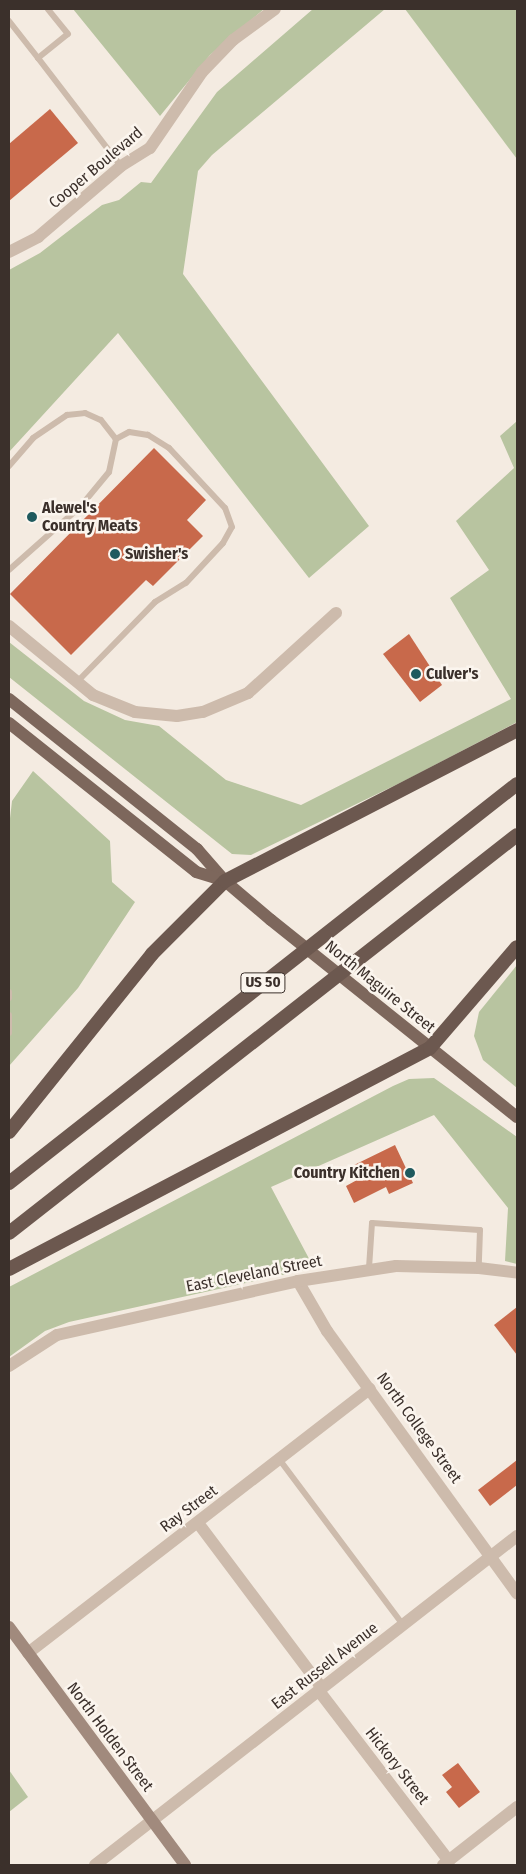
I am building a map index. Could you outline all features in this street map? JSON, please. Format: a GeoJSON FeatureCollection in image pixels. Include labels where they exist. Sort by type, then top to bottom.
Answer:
{"type":"FeatureCollection","features":[{"type":"Feature","properties":{"kind":"highway"},"geometry":{"type":"LineString","coordinates":[[9,1132],[152,954],[224,881],[517,730]]}},
{"type":"Feature","properties":{"kind":"highway","name":"US 50"},"geometry":{"type":"LineString","coordinates":[[9,1183],[517,784]]}},
{"type":"Feature","properties":{"kind":"highway","name":"US 50"},"geometry":{"type":"LineString","coordinates":[[9,1233],[517,835]]}},
{"type":"Feature","properties":{"kind":"highway"},"geometry":{"type":"LineString","coordinates":[[9,1269],[430,1048],[517,947]]}},
{"type":"Feature","properties":{"kind":"main road","name":"North Maguire Street"},"geometry":{"type":"LineString","coordinates":[[9,698],[198,849],[224,881],[271,920],[372,1003],[517,1117]]}},
{"type":"Feature","properties":{"kind":"main road","name":"North Maguire Street"},"geometry":{"type":"LineString","coordinates":[[9,723],[196,872],[224,881]]}},
{"type":"Feature","properties":{"kind":"main road","name":"North Holden Street"},"geometry":{"type":"LineString","coordinates":[[9,1628],[185,1865]]}},
{"type":"Feature","properties":{"kind":"street","name":"Cooper Boulevard"},"geometry":{"type":"LineString","coordinates":[[9,252],[60,220],[121,166],[150,148],[202,72],[221,53],[275,9]]}},
{"type":"Feature","properties":{"kind":"street"},"geometry":{"type":"LineString","coordinates":[[9,626],[76,683],[93,695],[134,712],[155,716],[204,712],[248,693],[264,681],[336,613]]}},
{"type":"Feature","properties":{"kind":"street","name":"East Cleveland Street"},"geometry":{"type":"LineString","coordinates":[[9,1366],[57,1334],[298,1281],[369,1268],[479,1268],[517,1273]]}},
{"type":"Feature","properties":{"kind":"street","name":"North College Street"},"geometry":{"type":"LineString","coordinates":[[298,1281],[327,1331],[517,1593]]}},
{"type":"Feature","properties":{"kind":"street","name":"Ray Street"},"geometry":{"type":"LineString","coordinates":[[28,1653],[370,1389]]}},
{"type":"Feature","properties":{"kind":"street","name":"Hickory Street"},"geometry":{"type":"LineString","coordinates":[[198,1523],[446,1863]]}},
{"type":"Feature","properties":{"kind":"street","name":"East Russell Avenue"},"geometry":{"type":"LineString","coordinates":[[95,1865],[517,1536]]}},
{"type":"Feature","properties":{"kind":"street"},"geometry":{"type":"LineString","coordinates":[[446,1863],[517,1807]]}},
{"type":"Feature","properties":{"kind":"lane"},"geometry":{"type":"LineString","coordinates":[[38,58],[68,34],[48,9]]}},
{"type":"Feature","properties":{"kind":"lane"},"geometry":{"type":"LineString","coordinates":[[9,21],[121,166]]}},
{"type":"Feature","properties":{"kind":"lane"},"geometry":{"type":"LineString","coordinates":[[9,466],[33,438],[67,415],[85,413],[101,420],[116,439]]}},
{"type":"Feature","properties":{"kind":"lane"},"geometry":{"type":"LineString","coordinates":[[9,570],[81,506],[109,472],[116,439],[129,432],[148,435],[169,448],[225,508],[232,527],[223,544],[186,583],[155,602],[76,683]]}},
{"type":"Feature","properties":{"kind":"lane"},"geometry":{"type":"LineString","coordinates":[[9,992],[9,998]]}},
{"type":"Feature","properties":{"kind":"lane"},"geometry":{"type":"LineString","coordinates":[[9,1015],[9,1033]]}},
{"type":"Feature","properties":{"kind":"lane"},"geometry":{"type":"LineString","coordinates":[[369,1268],[372,1223],[480,1230],[479,1268]]}},
{"type":"Feature","properties":{"kind":"lane"},"geometry":{"type":"LineString","coordinates":[[279,1460],[403,1625]]}},
{"type":"Feature","properties":{"kind":"green space"},"geometry":{"type":"Polygon","coordinates":[[[73,9],[264,9],[210,55],[160,116],[73,9]]]}},
{"type":"Feature","properties":{"kind":"green space"},"geometry":{"type":"Polygon","coordinates":[[[313,9],[385,9],[212,155],[198,171],[183,274],[369,526],[309,578],[118,333],[9,452],[9,270],[40,253],[102,205],[119,200],[141,182],[151,183],[217,92],[313,9]]]}},
{"type":"Feature","properties":{"kind":"green space"},"geometry":{"type":"Polygon","coordinates":[[[405,9],[517,9],[517,159],[405,9]]]}},
{"type":"Feature","properties":{"kind":"green space"},"geometry":{"type":"Polygon","coordinates":[[[517,421],[517,722],[404,781],[251,855],[232,854],[9,677],[9,642],[84,701],[125,720],[159,726],[226,780],[301,805],[511,699],[450,598],[489,570],[456,521],[514,468],[500,436],[517,421]]]}},
{"type":"Feature","properties":{"kind":"green space"},"geometry":{"type":"Polygon","coordinates":[[[33,771],[110,841],[112,882],[135,902],[78,988],[9,1066],[9,827],[12,801],[33,771]]]}},
{"type":"Feature","properties":{"kind":"green space"},"geometry":{"type":"Polygon","coordinates":[[[517,965],[517,1088],[483,1060],[474,1036],[479,1012],[517,965]]]}},
{"type":"Feature","properties":{"kind":"green space"},"geometry":{"type":"Polygon","coordinates":[[[434,1078],[517,1137],[517,1264],[505,1261],[508,1208],[434,1115],[271,1187],[314,1268],[69,1322],[45,1331],[9,1357],[9,1287],[393,1086],[409,1079],[434,1078]]]}},
{"type":"Feature","properties":{"kind":"green space"},"geometry":{"type":"Polygon","coordinates":[[[9,1770],[28,1797],[9,1812],[9,1770]]]}},
{"type":"Feature","properties":{"kind":"building"},"geometry":{"type":"Polygon","coordinates":[[[50,109],[78,143],[9,201],[9,144],[50,109]]]}},
{"type":"Feature","properties":{"kind":"building"},"geometry":{"type":"Polygon","coordinates":[[[154,448],[206,500],[187,520],[203,536],[153,586],[146,580],[71,655],[10,594],[154,448]]]}},
{"type":"Feature","properties":{"kind":"building","name":"Culver's"},"geometry":{"type":"Polygon","coordinates":[[[409,634],[442,685],[420,702],[383,654],[409,634]]]}},
{"type":"Feature","properties":{"kind":"building"},"geometry":{"type":"Polygon","coordinates":[[[395,1145],[413,1183],[389,1194],[386,1187],[354,1203],[346,1186],[357,1180],[350,1167],[395,1145]]]}},
{"type":"Feature","properties":{"kind":"building"},"geometry":{"type":"Polygon","coordinates":[[[517,1307],[517,1355],[494,1325],[517,1307]]]}},
{"type":"Feature","properties":{"kind":"building"},"geometry":{"type":"Polygon","coordinates":[[[517,1460],[517,1485],[490,1506],[478,1490],[517,1460]]]}},
{"type":"Feature","properties":{"kind":"building"},"geometry":{"type":"Polygon","coordinates":[[[458,1763],[480,1792],[459,1808],[446,1792],[452,1787],[442,1775],[458,1763]]]}},
{"type":"Feature","properties":{"kind":"place","name":"Alewel's Country Meats"},"geometry":{"type":"Point","coordinates":[32,517]}},
{"type":"Feature","properties":{"kind":"place","name":"Swisher's"},"geometry":{"type":"Point","coordinates":[115,554]}},
{"type":"Feature","properties":{"kind":"place","name":"Culver's"},"geometry":{"type":"Point","coordinates":[416,674]}},
{"type":"Feature","properties":{"kind":"place","name":"Country Kitchen"},"geometry":{"type":"Point","coordinates":[410,1173]}}]}
